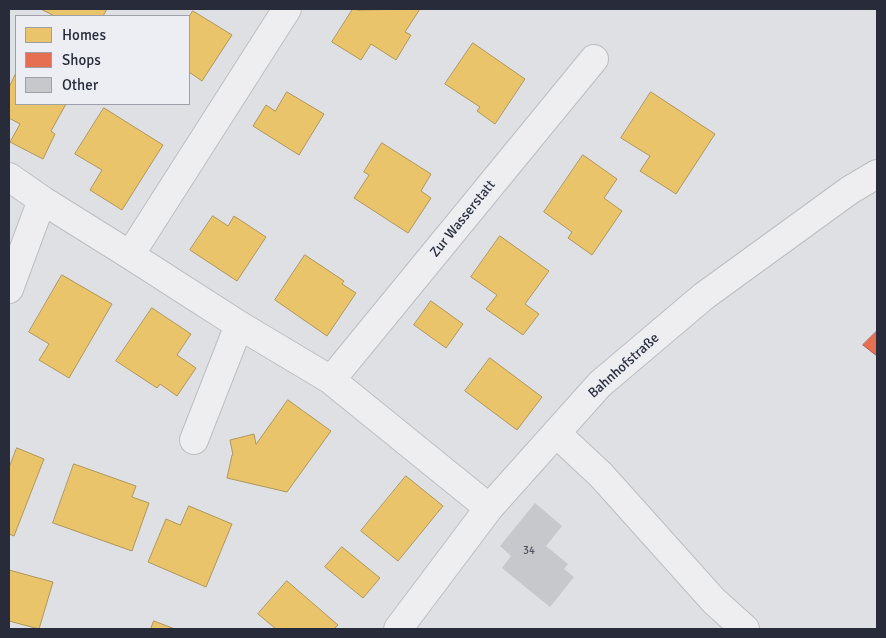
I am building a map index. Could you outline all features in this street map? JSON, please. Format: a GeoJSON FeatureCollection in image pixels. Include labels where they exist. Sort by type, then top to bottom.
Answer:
{"type":"FeatureCollection","features":[{"type":"Feature","properties":{"kind":"street"},"geometry":{"type":"LineString","coordinates":[[130,255],[288,9]]}},
{"type":"Feature","properties":{"kind":"street","name":"Zur Wasserstatt"},"geometry":{"type":"LineString","coordinates":[[331,380],[594,58]]}},
{"type":"Feature","properties":{"kind":"street","name":"Bahnhofstraße"},"geometry":{"type":"LineString","coordinates":[[398,629],[489,508],[600,384],[704,296],[850,190],[877,174]]}},
{"type":"Feature","properties":{"kind":"street"},"geometry":{"type":"LineString","coordinates":[[9,177],[239,325],[331,380],[489,508]]}},
{"type":"Feature","properties":{"kind":"street"},"geometry":{"type":"LineString","coordinates":[[9,289],[42,200]]}},
{"type":"Feature","properties":{"kind":"street"},"geometry":{"type":"LineString","coordinates":[[194,440],[239,325]]}},
{"type":"Feature","properties":{"kind":"street"},"geometry":{"type":"LineString","coordinates":[[556,433],[601,475],[714,601],[745,629]]}},
{"type":"Feature","properties":{"kind":"building: Homes"},"geometry":{"type":"Polygon","coordinates":[[[41,9],[107,9],[104,15],[53,15],[41,9]]]}},
{"type":"Feature","properties":{"kind":"building: Homes"},"geometry":{"type":"Polygon","coordinates":[[[353,9],[420,9],[405,32],[411,35],[396,60],[371,44],[361,60],[332,42],[353,9]]]}},
{"type":"Feature","properties":{"kind":"building: Homes"},"geometry":{"type":"Polygon","coordinates":[[[193,11],[232,35],[202,81],[190,73],[190,16],[193,11]]]}},
{"type":"Feature","properties":{"kind":"building: Homes"},"geometry":{"type":"Polygon","coordinates":[[[473,43],[525,79],[495,124],[477,111],[480,107],[445,84],[473,43]]]}},
{"type":"Feature","properties":{"kind":"building: Homes"},"geometry":{"type":"Polygon","coordinates":[[[15,75],[15,105],[65,105],[51,131],[55,134],[43,159],[10,142],[20,124],[9,118],[9,88],[15,75]]]}},
{"type":"Feature","properties":{"kind":"building: Homes"},"geometry":{"type":"Polygon","coordinates":[[[287,92],[324,114],[299,155],[253,126],[266,105],[275,111],[287,92]]]}},
{"type":"Feature","properties":{"kind":"building: Homes"},"geometry":{"type":"Polygon","coordinates":[[[651,92],[715,134],[676,194],[640,171],[650,156],[621,138],[651,92]]]}},
{"type":"Feature","properties":{"kind":"building: Homes"},"geometry":{"type":"Polygon","coordinates":[[[104,108],[163,145],[122,210],[90,190],[102,170],[75,154],[104,108]]]}},
{"type":"Feature","properties":{"kind":"building: Homes"},"geometry":{"type":"Polygon","coordinates":[[[382,143],[431,174],[421,191],[431,198],[408,233],[354,198],[369,175],[364,172],[382,143]]]}},
{"type":"Feature","properties":{"kind":"building: Homes"},"geometry":{"type":"Polygon","coordinates":[[[583,155],[617,179],[604,198],[622,211],[592,255],[568,238],[572,232],[544,212],[583,155]]]}},
{"type":"Feature","properties":{"kind":"building: Homes"},"geometry":{"type":"Polygon","coordinates":[[[213,216],[228,226],[234,216],[266,237],[237,281],[190,250],[213,216]]]}},
{"type":"Feature","properties":{"kind":"building: Homes"},"geometry":{"type":"Polygon","coordinates":[[[500,236],[549,271],[525,304],[539,314],[523,335],[486,309],[497,295],[471,277],[500,236]]]}},
{"type":"Feature","properties":{"kind":"building: Homes"},"geometry":{"type":"Polygon","coordinates":[[[305,255],[344,281],[342,284],[356,293],[327,336],[275,300],[305,255]]]}},
{"type":"Feature","properties":{"kind":"building: Homes"},"geometry":{"type":"Polygon","coordinates":[[[62,275],[112,304],[69,378],[39,360],[49,344],[29,332],[62,275]]]}},
{"type":"Feature","properties":{"kind":"building: Homes"},"geometry":{"type":"Polygon","coordinates":[[[431,301],[463,324],[446,348],[414,325],[431,301]]]}},
{"type":"Feature","properties":{"kind":"building: Homes"},"geometry":{"type":"Polygon","coordinates":[[[152,308],[191,334],[177,355],[196,368],[177,396],[160,384],[157,388],[116,361],[152,308]]]}},
{"type":"Feature","properties":{"kind":"building: Homes"},"geometry":{"type":"Polygon","coordinates":[[[490,358],[542,397],[517,430],[465,391],[490,358]]]}},
{"type":"Feature","properties":{"kind":"building: Homes"},"geometry":{"type":"Polygon","coordinates":[[[288,400],[331,431],[287,492],[227,478],[233,455],[230,440],[254,434],[256,444],[288,400]]]}},
{"type":"Feature","properties":{"kind":"building: Homes"},"geometry":{"type":"Polygon","coordinates":[[[17,448],[44,459],[14,536],[9,534],[9,468],[17,448]]]}},
{"type":"Feature","properties":{"kind":"building: Homes"},"geometry":{"type":"Polygon","coordinates":[[[74,464],[136,486],[132,497],[149,503],[132,551],[53,523],[74,464]]]}},
{"type":"Feature","properties":{"kind":"building: Homes"},"geometry":{"type":"Polygon","coordinates":[[[406,476],[443,506],[398,561],[361,531],[406,476]]]}},
{"type":"Feature","properties":{"kind":"building: Homes"},"geometry":{"type":"Polygon","coordinates":[[[189,506],[232,524],[206,587],[148,562],[166,519],[180,525],[189,506]]]}},
{"type":"Feature","properties":{"kind":"building: Homes"},"geometry":{"type":"Polygon","coordinates":[[[342,547],[380,578],[363,598],[325,567],[342,547]]]}},
{"type":"Feature","properties":{"kind":"building: Homes"},"geometry":{"type":"Polygon","coordinates":[[[9,570],[53,582],[39,629],[9,621],[9,570]]]}},
{"type":"Feature","properties":{"kind":"building: Homes"},"geometry":{"type":"Polygon","coordinates":[[[287,581],[338,625],[334,629],[276,629],[258,614],[287,581]]]}},
{"type":"Feature","properties":{"kind":"building: Homes"},"geometry":{"type":"Polygon","coordinates":[[[154,621],[175,629],[151,629],[154,621]]]}},
{"type":"Feature","properties":{"kind":"building: Shops"},"geometry":{"type":"Polygon","coordinates":[[[877,331],[877,356],[863,345],[877,331]]]}},
{"type":"Feature","properties":{"kind":"building: Other"},"geometry":{"type":"Polygon","coordinates":[[[535,503],[562,526],[546,546],[568,564],[564,569],[574,577],[550,607],[502,568],[511,556],[500,546],[535,503]]]}}]}
